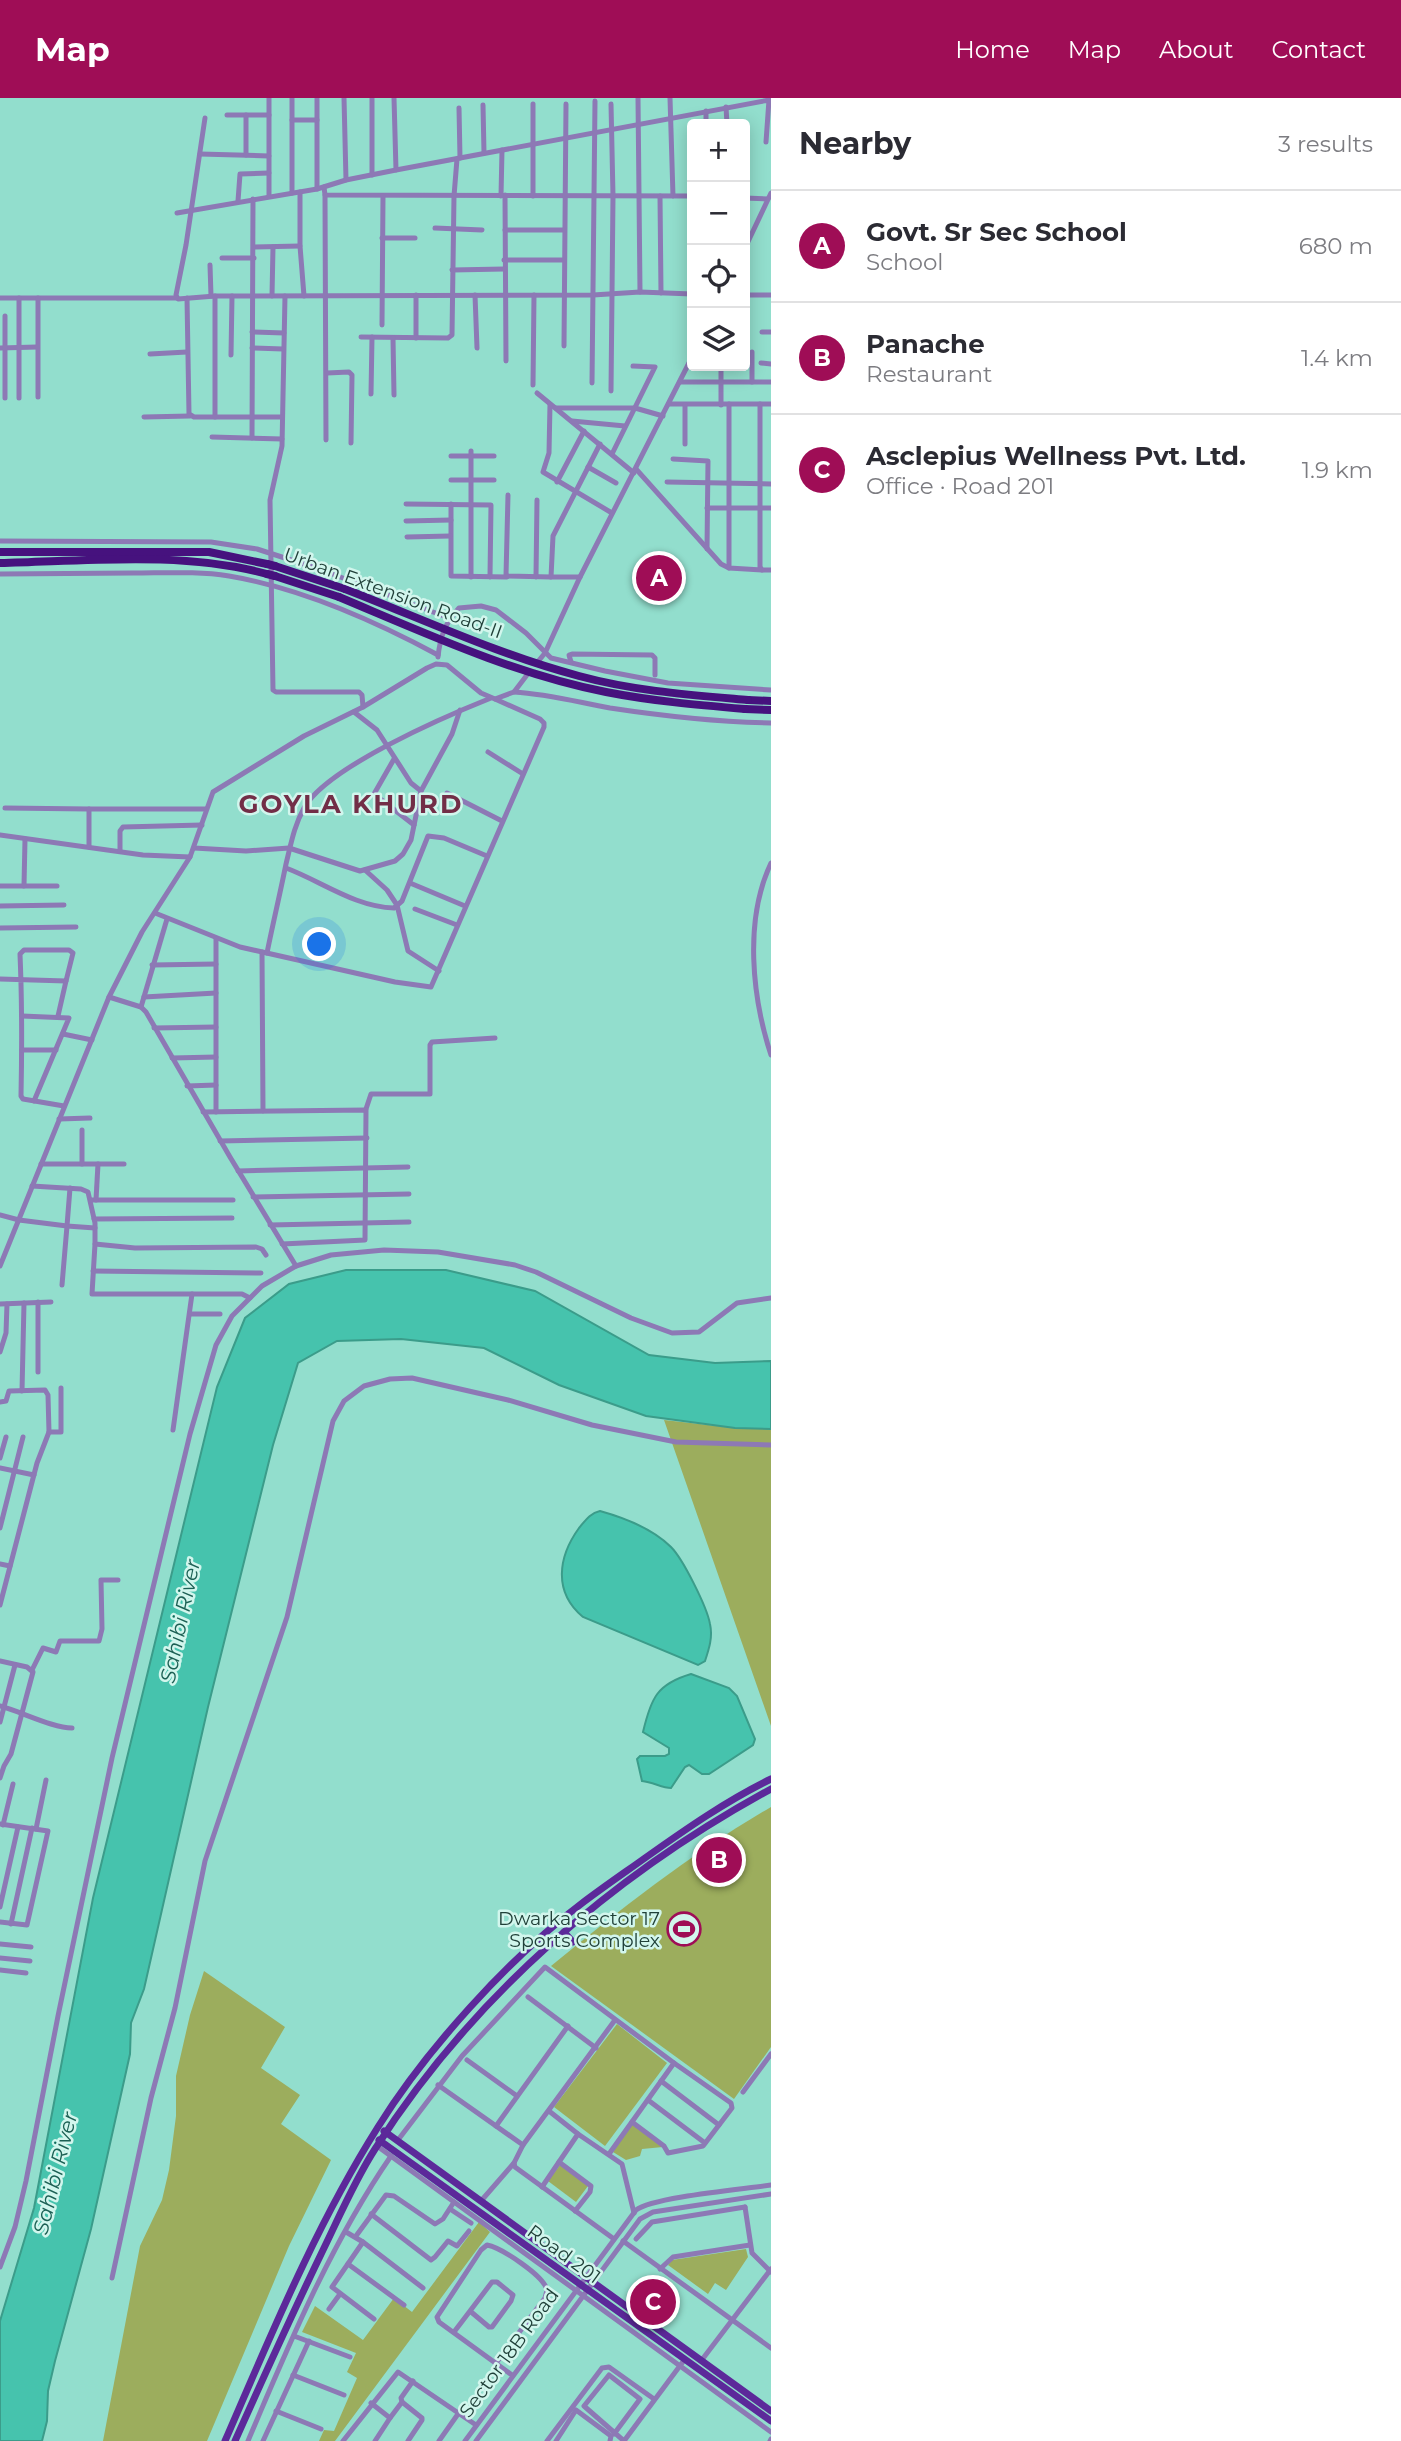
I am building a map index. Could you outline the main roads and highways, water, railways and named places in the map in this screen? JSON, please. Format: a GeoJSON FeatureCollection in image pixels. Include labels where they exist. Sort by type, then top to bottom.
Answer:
{"type":"FeatureCollection","features":[{"type":"Feature","properties":{"kind":"highway","name":"Urban Extension Road-II"},"geometry":{"type":"LineString","coordinates":[[0,552],[209,552],[271,565],[345,589],[507,652],[577,676],[771,709]]}},
{"type":"Feature","properties":{"kind":"highway","name":"Urban Extension Road-II"},"geometry":{"type":"LineString","coordinates":[[0,563],[162,561],[202,563],[271,575],[339,597],[515,666],[605,692],[682,704],[746,704],[771,701]]}},
{"type":"Feature","properties":{"kind":"main road"},"geometry":{"type":"LineString","coordinates":[[225,2441],[304,2265],[378,2126],[427,2057],[515,1963],[579,1905],[731,1799],[771,1779]]}},
{"type":"Feature","properties":{"kind":"main road"},"geometry":{"type":"LineString","coordinates":[[236,2441],[278,2342],[336,2223],[386,2133],[411,2095],[449,2047],[531,1962],[584,1914],[680,1845],[771,1789]]}},
{"type":"Feature","properties":{"kind":"main road"},"geometry":{"type":"LineString","coordinates":[[565,1932],[573,1942]]}},
{"type":"Feature","properties":{"kind":"main road","name":"Road 201"},"geometry":{"type":"LineString","coordinates":[[378,2126],[481,2201],[583,2286],[682,2363],[771,2421]]}},
{"type":"Feature","properties":{"kind":"main road","name":"Road 201"},"geometry":{"type":"LineString","coordinates":[[373,2135],[379,2144],[392,2154],[583,2286],[770,2407]]}},
{"type":"Feature","properties":{"kind":"water","name":"Sahibi River"},"geometry":{"type":"Polygon","coordinates":[[[346,1270],[446,1270],[535,1291],[649,1355],[715,1363],[771,1361],[771,1429],[735,1428],[646,1416],[559,1385],[484,1348],[401,1339],[337,1341],[298,1363],[273,1445],[208,1707],[144,1989],[131,2023],[130,2054],[91,2229],[48,2391],[47,2421],[42,2441],[0,2441],[0,2321],[34,2208],[93,1898],[217,1387],[245,1318],[289,1284],[346,1270]]]}},
{"type":"Feature","properties":{"kind":"water"},"geometry":{"type":"Polygon","coordinates":[[[600,1511],[647,1529],[664,1540],[676,1553],[708,1616],[711,1638],[705,1661],[698,1665],[583,1617],[573,1607],[563,1586],[563,1562],[579,1528],[591,1515],[600,1511]]]}},
{"type":"Feature","properties":{"kind":"water"},"geometry":{"type":"Polygon","coordinates":[[[691,1674],[729,1688],[737,1696],[755,1739],[753,1745],[709,1774],[702,1774],[689,1765],[685,1767],[671,1788],[642,1781],[637,1759],[640,1756],[669,1754],[669,1748],[643,1732],[653,1701],[670,1682],[691,1674]]]}},
{"type":"Feature","properties":{"kind":"place","name":"Govt. Sr Sec School"},"geometry":{"type":"Point","coordinates":[659,578]}},
{"type":"Feature","properties":{"kind":"place","name":"Panache"},"geometry":{"type":"Point","coordinates":[719,1860]}},
{"type":"Feature","properties":{"kind":"place","name":"Dwarka Sector 17 Sports Complex"},"geometry":{"type":"Point","coordinates":[684,1929]}},
{"type":"Feature","properties":{"kind":"place","name":"Asclepius Wellness Pvt. Ltd."},"geometry":{"type":"Point","coordinates":[653,2302]}},
{"type":"Feature","properties":{"kind":"district","name":"GOYLA KHURD"},"geometry":{"type":"Point","coordinates":[351,804]}}]}
